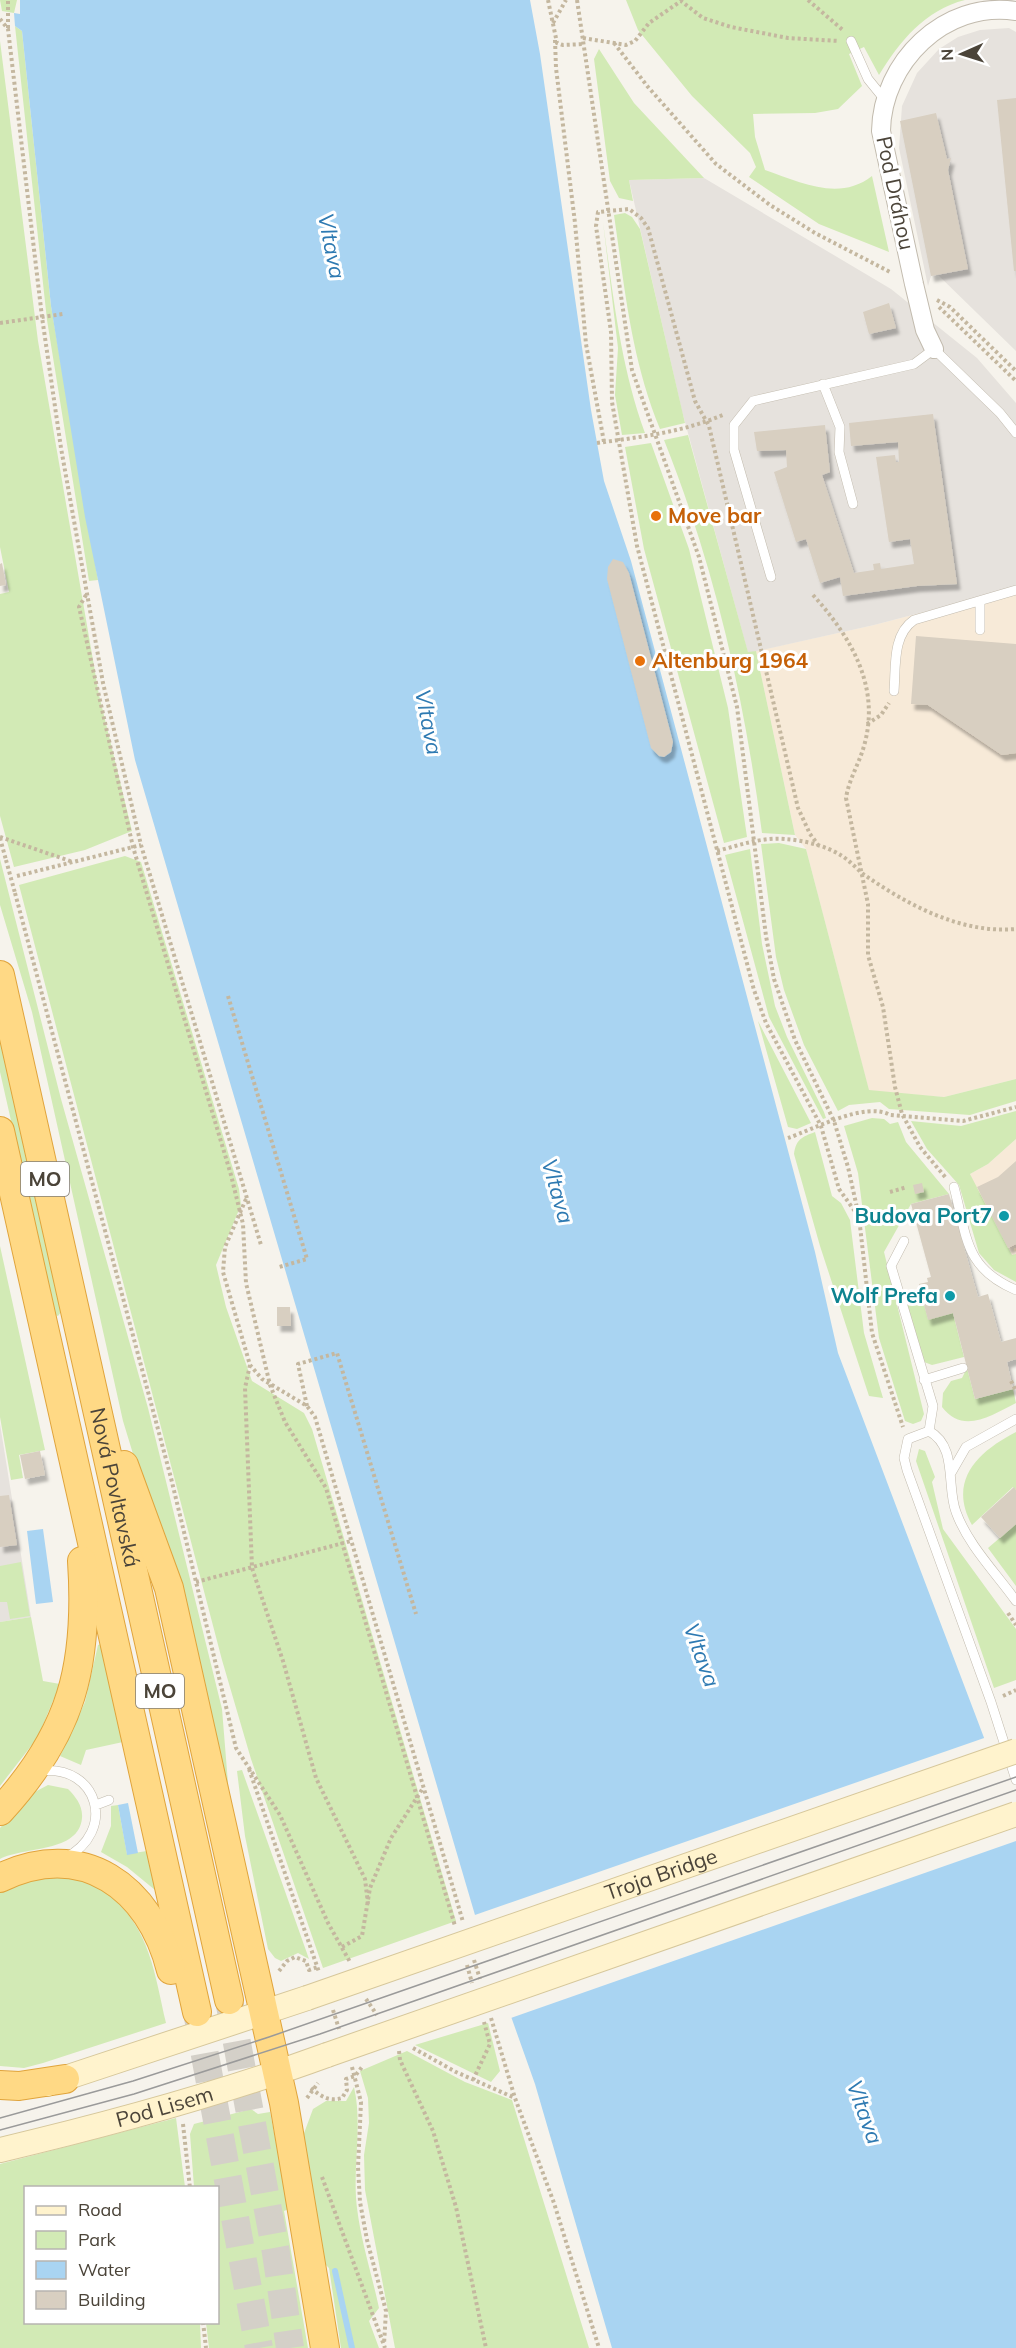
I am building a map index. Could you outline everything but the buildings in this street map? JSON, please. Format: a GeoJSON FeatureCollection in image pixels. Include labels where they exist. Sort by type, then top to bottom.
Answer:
{"type":"FeatureCollection","features":[{"type":"Feature","properties":{"kind":"highway","name":"Nová Povltavská"},"geometry":{"type":"LineString","coordinates":[[0,975],[90,1382],[196,1933],[190,2014],[157,1929],[144,1909],[114,1881],[99,1873],[81,1866],[42,1863]]}},
{"type":"Feature","properties":{"kind":"highway","name":"Nová Povltavská"},"geometry":{"type":"LineString","coordinates":[[0,1131],[78,1481],[196,1933],[229,2000]]}},
{"type":"Feature","properties":{"kind":"highway"},"geometry":{"type":"LineString","coordinates":[[90,1382],[152,1538],[169,1588],[278,2073],[325,2348]]}},
{"type":"Feature","properties":{"kind":"highway"},"geometry":{"type":"LineString","coordinates":[[0,1810],[33,1772],[51,1746],[71,1698],[82,1647],[84,1592],[78,1481]]}},
{"type":"Feature","properties":{"kind":"highway"},"geometry":{"type":"LineString","coordinates":[[0,1878],[22,1867],[42,1863]]}},
{"type":"Feature","properties":{"kind":"highway"},"geometry":{"type":"LineString","coordinates":[[0,2085],[19,2086],[65,2079]]}},
{"type":"Feature","properties":{"kind":"main road","name":"Troja Bridge"},"geometry":{"type":"LineString","coordinates":[[264,2014],[1016,1751]]}},
{"type":"Feature","properties":{"kind":"main road","name":"Pod Lisem"},"geometry":{"type":"LineString","coordinates":[[0,2150],[142,2114],[278,2073],[1016,1814]]}},
{"type":"Feature","properties":{"kind":"main road"},"geometry":{"type":"LineString","coordinates":[[0,2099],[264,2014]]}},
{"type":"Feature","properties":{"kind":"street","name":"Pod Dráhou"},"geometry":{"type":"LineString","coordinates":[[934,349],[925,330],[914,285],[881,131],[885,100],[902,62],[935,28],[955,17],[976,10],[1016,11]]}},
{"type":"Feature","properties":{"kind":"lane"},"geometry":{"type":"LineString","coordinates":[[851,41],[868,79],[885,100]]}},
{"type":"Feature","properties":{"kind":"lane"},"geometry":{"type":"LineString","coordinates":[[771,577],[734,450],[734,425],[753,401],[914,363],[934,349],[1000,413],[1016,433]]}},
{"type":"Feature","properties":{"kind":"lane"},"geometry":{"type":"LineString","coordinates":[[823,384],[840,427],[839,452],[852,504]]}},
{"type":"Feature","properties":{"kind":"lane"},"geometry":{"type":"LineString","coordinates":[[894,692],[899,636],[905,626],[914,620],[1016,590]]}},
{"type":"Feature","properties":{"kind":"lane"},"geometry":{"type":"LineString","coordinates":[[980,601],[980,630]]}},
{"type":"Feature","properties":{"kind":"lane"},"geometry":{"type":"LineString","coordinates":[[954,1187],[971,1250],[979,1267],[1016,1290]]}},
{"type":"Feature","properties":{"kind":"lane"},"geometry":{"type":"LineString","coordinates":[[904,1241],[891,1266],[933,1406],[929,1431]]}},
{"type":"Feature","properties":{"kind":"lane"},"geometry":{"type":"LineString","coordinates":[[924,1380],[963,1368]]}},
{"type":"Feature","properties":{"kind":"lane"},"geometry":{"type":"LineString","coordinates":[[951,1473],[966,1447],[1016,1419]]}},
{"type":"Feature","properties":{"kind":"lane"},"geometry":{"type":"LineString","coordinates":[[929,1431],[908,1439],[904,1458],[991,1702],[1016,1780]]}},
{"type":"Feature","properties":{"kind":"lane"},"geometry":{"type":"LineString","coordinates":[[929,1431],[936,1435],[945,1447],[956,1511],[967,1534],[1016,1601]]}},
{"type":"Feature","properties":{"kind":"lane"},"geometry":{"type":"LineString","coordinates":[[33,1772],[54,1769],[67,1772],[89,1788],[96,1805],[96,1821],[91,1836],[81,1848],[66,1857],[42,1863]]}},
{"type":"Feature","properties":{"kind":"lane"},"geometry":{"type":"LineString","coordinates":[[96,1805],[109,1800]]}},
{"type":"Feature","properties":{"kind":"path"},"geometry":{"type":"LineString","coordinates":[[8,0],[10,21],[8,29],[42,317],[86,595],[103,683],[141,845],[261,1245]]}},
{"type":"Feature","properties":{"kind":"path"},"geometry":{"type":"LineString","coordinates":[[548,0],[555,40],[555,68],[575,223],[586,344],[604,442]]}},
{"type":"Feature","properties":{"kind":"path"},"geometry":{"type":"LineString","coordinates":[[552,24],[566,0]]}},
{"type":"Feature","properties":{"kind":"path"},"geometry":{"type":"LineString","coordinates":[[577,0],[632,370],[699,556],[731,684],[745,759],[774,979],[795,1040],[834,1121],[848,1167],[859,1217],[872,1333],[890,1394],[908,1439]]}},
{"type":"Feature","properties":{"kind":"path"},"geometry":{"type":"LineString","coordinates":[[583,38],[626,45],[635,41],[650,23],[681,0],[703,18],[730,27],[788,38],[851,41]]}},
{"type":"Feature","properties":{"kind":"path"},"geometry":{"type":"LineString","coordinates":[[808,0],[842,27],[851,41]]}},
{"type":"Feature","properties":{"kind":"path"},"geometry":{"type":"LineString","coordinates":[[0,20],[8,29]]}},
{"type":"Feature","properties":{"kind":"path"},"geometry":{"type":"LineString","coordinates":[[555,40],[563,45],[584,44]]}},
{"type":"Feature","properties":{"kind":"path"},"geometry":{"type":"LineString","coordinates":[[614,43],[648,87],[716,164],[779,211],[950,306],[958,317],[1016,372]]}},
{"type":"Feature","properties":{"kind":"path"},"geometry":{"type":"LineString","coordinates":[[819,846],[810,834],[798,808],[710,426],[696,401],[648,228],[641,218],[629,209],[607,209],[598,212],[596,226],[611,332],[610,388],[637,546],[754,990],[766,1023],[820,1126],[839,1189],[859,1217]]}},
{"type":"Feature","properties":{"kind":"path"},"geometry":{"type":"LineString","coordinates":[[914,285],[1016,381]]}},
{"type":"Feature","properties":{"kind":"path"},"geometry":{"type":"LineString","coordinates":[[0,323],[63,314]]}},
{"type":"Feature","properties":{"kind":"path"},"geometry":{"type":"LineString","coordinates":[[597,443],[655,435],[698,424]]}},
{"type":"Feature","properties":{"kind":"path"},"geometry":{"type":"LineString","coordinates":[[86,595],[80,607],[133,847],[231,1174],[240,1217],[246,1283],[270,1384],[285,1422],[326,1488],[379,1676],[418,1796],[457,1934]]}},
{"type":"Feature","properties":{"kind":"path"},"geometry":{"type":"LineString","coordinates":[[813,595],[833,617],[860,663],[867,699],[865,744],[848,783],[846,798],[868,904],[868,955],[883,1007],[895,1087],[902,1114],[920,1147],[954,1187]]}},
{"type":"Feature","properties":{"kind":"path"},"geometry":{"type":"LineString","coordinates":[[867,724],[881,715],[894,692]]}},
{"type":"Feature","properties":{"kind":"path"},"geometry":{"type":"LineString","coordinates":[[0,838],[75,862]]}},
{"type":"Feature","properties":{"kind":"path"},"geometry":{"type":"LineString","coordinates":[[0,838],[196,1582],[236,1748],[280,1815],[328,1923],[353,1967]]}},
{"type":"Feature","properties":{"kind":"path"},"geometry":{"type":"LineString","coordinates":[[717,851],[755,841],[788,839],[819,846],[841,855],[862,873],[895,894],[964,926],[995,931],[1016,929]]}},
{"type":"Feature","properties":{"kind":"path"},"geometry":{"type":"LineString","coordinates":[[17,876],[141,845]]}},
{"type":"Feature","properties":{"kind":"path"},"geometry":{"type":"LineString","coordinates":[[228,996],[307,1259],[279,1267]]}},
{"type":"Feature","properties":{"kind":"path"},"geometry":{"type":"LineString","coordinates":[[788,1138],[863,1112],[880,1110],[890,1115],[902,1114],[963,1121],[982,1118],[1016,1107]]}},
{"type":"Feature","properties":{"kind":"path"},"geometry":{"type":"LineString","coordinates":[[890,1192],[907,1187]]}},
{"type":"Feature","properties":{"kind":"path"},"geometry":{"type":"LineString","coordinates":[[247,1197],[225,1247],[223,1272],[250,1365],[262,1379],[308,1406]]}},
{"type":"Feature","properties":{"kind":"path"},"geometry":{"type":"LineString","coordinates":[[416,1614],[337,1353],[298,1364],[308,1406],[315,1417],[465,1929]]}},
{"type":"Feature","properties":{"kind":"path"},"geometry":{"type":"LineString","coordinates":[[250,1365],[245,1389],[252,1568],[283,1661],[316,1778],[365,1879],[368,1904]]}},
{"type":"Feature","properties":{"kind":"path"},"geometry":{"type":"LineString","coordinates":[[1011,1381],[1016,1391]]}},
{"type":"Feature","properties":{"kind":"path"},"geometry":{"type":"LineString","coordinates":[[196,1582],[351,1540]]}},
{"type":"Feature","properties":{"kind":"path"},"geometry":{"type":"LineString","coordinates":[[342,1947],[362,1936],[370,1888],[390,1838],[423,1787]]}},
{"type":"Feature","properties":{"kind":"path"},"geometry":{"type":"LineString","coordinates":[[472,1952],[482,1985]]}},
{"type":"Feature","properties":{"kind":"path"},"geometry":{"type":"LineString","coordinates":[[464,1955],[473,1987]]}},
{"type":"Feature","properties":{"kind":"path"},"geometry":{"type":"LineString","coordinates":[[287,1961],[299,1957],[306,1961],[309,1970],[318,1967]]}},
{"type":"Feature","properties":{"kind":"path"},"geometry":{"type":"LineString","coordinates":[[364,1996],[382,2020]]}},
{"type":"Feature","properties":{"kind":"path"},"geometry":{"type":"LineString","coordinates":[[488,2008],[515,2098],[554,2204],[599,2348]]}},
{"type":"Feature","properties":{"kind":"path"},"geometry":{"type":"LineString","coordinates":[[473,2080],[490,2044],[483,2019]]}},
{"type":"Feature","properties":{"kind":"path"},"geometry":{"type":"LineString","coordinates":[[407,2045],[473,2080],[515,2098]]}},
{"type":"Feature","properties":{"kind":"path"},"geometry":{"type":"LineString","coordinates":[[399,2049],[400,2060],[434,2131],[456,2207],[486,2348]]}},
{"type":"Feature","properties":{"kind":"path"},"geometry":{"type":"LineString","coordinates":[[305,2105],[313,2088],[320,2096],[337,2099],[345,2094],[346,2079],[356,2076]]}},
{"type":"Feature","properties":{"kind":"path"},"geometry":{"type":"LineString","coordinates":[[183,2121],[190,2186]]}},
{"type":"Feature","properties":{"kind":"path"},"geometry":{"type":"LineString","coordinates":[[320,2170],[386,2348]]}},
{"type":"Feature","properties":{"kind":"path"},"geometry":{"type":"LineString","coordinates":[[204,2324],[206,2348]]}},
{"type":"Feature","properties":{"kind":"shaded area"},"geometry":{"type":"Polygon","coordinates":[[[1009,28],[1016,32],[1016,351],[938,275],[931,276],[928,286],[899,148],[902,106],[917,73],[939,49],[958,37],[980,30],[1009,28]]]}},
{"type":"Feature","properties":{"kind":"shaded area"},"geometry":{"type":"Polygon","coordinates":[[[704,178],[891,289],[977,358],[1016,403],[1016,588],[874,625],[748,653],[682,411],[629,180],[704,178]]]}},
{"type":"Feature","properties":{"kind":"shaded area"},"geometry":{"type":"Polygon","coordinates":[[[1016,588],[1016,1079],[944,1097],[869,1091],[806,849],[795,835],[756,651],[874,625],[1016,588]]]}},
{"type":"Feature","properties":{"kind":"shaded area"},"geometry":{"type":"Polygon","coordinates":[[[1016,1139],[1016,1254],[1003,1260],[970,1174],[988,1164],[1016,1139]]]}},
{"type":"Feature","properties":{"kind":"shaded area"},"geometry":{"type":"Polygon","coordinates":[[[0,1424],[31,1617],[0,1622],[0,1424]]]}},
{"type":"Feature","properties":{"kind":"green space"},"geometry":{"type":"Polygon","coordinates":[[[0,0],[17,0],[14,13],[2,11],[0,0]]]}},
{"type":"Feature","properties":{"kind":"green space"},"geometry":{"type":"Polygon","coordinates":[[[626,0],[965,0],[938,11],[915,28],[879,75],[864,47],[849,54],[862,86],[838,109],[815,113],[753,114],[755,137],[765,170],[806,184],[833,189],[859,184],[872,176],[889,252],[819,224],[749,177],[756,167],[750,153],[692,96],[638,30],[626,0]]]}},
{"type":"Feature","properties":{"kind":"green space"},"geometry":{"type":"Polygon","coordinates":[[[15,26],[22,31],[51,306],[98,580],[89,581],[47,320],[15,26]]]}},
{"type":"Feature","properties":{"kind":"green space"},"geometry":{"type":"Polygon","coordinates":[[[0,41],[38,341],[99,695],[132,831],[85,850],[14,867],[0,816],[0,594],[9,592],[0,547],[0,41]]]}},
{"type":"Feature","properties":{"kind":"green space"},"geometry":{"type":"Polygon","coordinates":[[[599,49],[634,103],[704,178],[629,180],[633,201],[619,198],[610,181],[594,59],[599,49]]]}},
{"type":"Feature","properties":{"kind":"green space"},"geometry":{"type":"Polygon","coordinates":[[[625,213],[632,217],[640,229],[685,423],[660,429],[642,376],[626,297],[614,215],[625,213]]]}},
{"type":"Feature","properties":{"kind":"green space"},"geometry":{"type":"Polygon","coordinates":[[[603,222],[623,355],[645,433],[622,435],[615,395],[618,348],[603,222]]]}},
{"type":"Feature","properties":{"kind":"green space"},"geometry":{"type":"Polygon","coordinates":[[[688,435],[748,652],[756,651],[795,835],[762,833],[737,682],[713,584],[664,440],[688,435]]]}},
{"type":"Feature","properties":{"kind":"green space"},"geometry":{"type":"Polygon","coordinates":[[[651,443],[689,549],[728,708],[747,837],[724,843],[644,549],[625,447],[651,443]]]}},
{"type":"Feature","properties":{"kind":"green space"},"geometry":{"type":"Polygon","coordinates":[[[779,843],[806,849],[869,1090],[944,1097],[1016,1079],[1016,1101],[970,1115],[889,1109],[880,1102],[849,1105],[838,1111],[804,1045],[784,990],[776,957],[761,844],[779,843]]]}},
{"type":"Feature","properties":{"kind":"green space"},"geometry":{"type":"Polygon","coordinates":[[[750,849],[762,944],[775,1006],[787,1037],[824,1112],[826,1118],[823,1119],[769,1017],[725,855],[750,849]]]}},
{"type":"Feature","properties":{"kind":"green space"},"geometry":{"type":"Polygon","coordinates":[[[125,856],[141,862],[239,1189],[241,1205],[216,1265],[226,1307],[252,1381],[304,1413],[312,1429],[456,1921],[323,1968],[251,1759],[222,1660],[19,885],[125,856]]]}},
{"type":"Feature","properties":{"kind":"green space"},"geometry":{"type":"Polygon","coordinates":[[[0,859],[61,1099],[148,1408],[222,1709],[231,1820],[175,1563],[141,1480],[123,1421],[32,1012],[0,905],[0,859]]]}},
{"type":"Feature","properties":{"kind":"green space"},"geometry":{"type":"Polygon","coordinates":[[[758,1021],[811,1123],[797,1129],[788,1127],[758,1021]]]}},
{"type":"Feature","properties":{"kind":"green space"},"geometry":{"type":"Polygon","coordinates":[[[0,1033],[61,1312],[58,1316],[55,1315],[0,1072],[0,1033]]]}},
{"type":"Feature","properties":{"kind":"green space"},"geometry":{"type":"Polygon","coordinates":[[[1016,1111],[1016,1139],[988,1164],[970,1174],[1012,1255],[1016,1254],[1016,1282],[994,1270],[979,1253],[959,1185],[927,1149],[911,1121],[961,1126],[1016,1111]]]}},
{"type":"Feature","properties":{"kind":"green space"},"geometry":{"type":"Polygon","coordinates":[[[872,1118],[884,1119],[890,1124],[898,1122],[906,1142],[949,1194],[911,1204],[884,1252],[924,1414],[921,1421],[913,1424],[905,1421],[879,1338],[858,1173],[844,1126],[872,1118]]]}},
{"type":"Feature","properties":{"kind":"green space"},"geometry":{"type":"Polygon","coordinates":[[[815,1132],[832,1196],[841,1203],[850,1220],[864,1333],[883,1398],[869,1396],[820,1246],[794,1154],[800,1139],[815,1132]]]}},
{"type":"Feature","properties":{"kind":"green space"},"geometry":{"type":"Polygon","coordinates":[[[0,1246],[45,1450],[19,1455],[23,1478],[11,1480],[0,1417],[0,1246]]]}},
{"type":"Feature","properties":{"kind":"green space"},"geometry":{"type":"Polygon","coordinates":[[[921,1293],[928,1319],[953,1313],[964,1357],[932,1365],[924,1362],[905,1297],[921,1293]]]}},
{"type":"Feature","properties":{"kind":"green space"},"geometry":{"type":"Polygon","coordinates":[[[967,1368],[975,1399],[1013,1389],[1016,1403],[978,1420],[959,1420],[950,1415],[942,1407],[943,1393],[951,1381],[962,1378],[967,1368]]]}},
{"type":"Feature","properties":{"kind":"green space"},"geometry":{"type":"Polygon","coordinates":[[[1016,1432],[1016,1490],[1013,1487],[972,1525],[965,1509],[963,1494],[965,1481],[979,1458],[990,1448],[1016,1432]]]}},
{"type":"Feature","properties":{"kind":"green space"},"geometry":{"type":"Polygon","coordinates":[[[919,1449],[925,1451],[935,1477],[932,1482],[943,1529],[1016,1629],[1016,1680],[994,1688],[916,1461],[919,1449]]]}},
{"type":"Feature","properties":{"kind":"green space"},"geometry":{"type":"Polygon","coordinates":[[[1016,1524],[1016,1586],[988,1548],[1016,1524]]]}},
{"type":"Feature","properties":{"kind":"green space"},"geometry":{"type":"Polygon","coordinates":[[[21,1562],[30,1616],[10,1619],[7,1602],[0,1602],[0,1566],[21,1562]]]}},
{"type":"Feature","properties":{"kind":"green space"},"geometry":{"type":"Polygon","coordinates":[[[31,1617],[43,1681],[60,1684],[38,1737],[0,1786],[0,1622],[31,1617]]]}},
{"type":"Feature","properties":{"kind":"green space"},"geometry":{"type":"Polygon","coordinates":[[[101,1644],[123,1742],[86,1750],[81,1765],[60,1756],[85,1702],[98,1645],[101,1644]]]}},
{"type":"Feature","properties":{"kind":"green space"},"geometry":{"type":"Polygon","coordinates":[[[242,1770],[309,1959],[298,1953],[281,1961],[275,1958],[268,1949],[245,1836],[237,1771],[242,1770]]]}},
{"type":"Feature","properties":{"kind":"green space"},"geometry":{"type":"Polygon","coordinates":[[[48,1785],[68,1789],[76,1799],[82,1814],[79,1829],[61,1843],[0,1859],[0,1828],[29,1795],[48,1785]]]}},
{"type":"Feature","properties":{"kind":"green space"},"geometry":{"type":"Polygon","coordinates":[[[118,1805],[127,1854],[147,1851],[155,1890],[127,1867],[101,1852],[111,1826],[111,1806],[118,1805]]]}},
{"type":"Feature","properties":{"kind":"green space"},"geometry":{"type":"Polygon","coordinates":[[[73,1875],[109,1895],[134,1922],[149,1953],[166,2023],[24,2068],[0,2066],[0,1891],[31,1877],[73,1875]]]}},
{"type":"Feature","properties":{"kind":"green space"},"geometry":{"type":"Polygon","coordinates":[[[488,2023],[500,2071],[491,2082],[415,2045],[488,2023]]]}},
{"type":"Feature","properties":{"kind":"green space"},"geometry":{"type":"Polygon","coordinates":[[[407,2051],[465,2082],[512,2100],[589,2348],[395,2348],[365,2190],[364,2155],[369,2123],[368,2098],[360,2071],[407,2051]]]}},
{"type":"Feature","properties":{"kind":"green space"},"geometry":{"type":"Polygon","coordinates":[[[354,2087],[358,2117],[357,2208],[379,2308],[369,2321],[379,2348],[341,2348],[329,2268],[324,2263],[303,2136],[313,2109],[326,2101],[346,2101],[354,2087]]]}},
{"type":"Feature","properties":{"kind":"green space"},"geometry":{"type":"Polygon","coordinates":[[[251,2109],[258,2114],[270,2112],[289,2209],[284,2211],[308,2348],[209,2348],[206,2324],[219,2324],[219,2186],[194,2186],[190,2134],[194,2124],[251,2109]]]}},
{"type":"Feature","properties":{"kind":"green space"},"geometry":{"type":"Polygon","coordinates":[[[176,2118],[185,2186],[24,2186],[24,2324],[200,2324],[201,2348],[0,2348],[0,2164],[176,2118]]]}},
{"type":"Feature","properties":{"kind":"water","name":"Vltava"},"geometry":{"type":"Polygon","coordinates":[[[20,0],[530,0],[540,54],[591,410],[604,481],[631,561],[815,1252],[838,1353],[1016,1822],[1016,2348],[612,2348],[535,2084],[475,1915],[135,760],[85,517],[51,306],[22,31],[15,26],[14,13],[20,14],[20,0]]]}},
{"type":"Feature","properties":{"kind":"water"},"geometry":{"type":"Polygon","coordinates":[[[43,1529],[53,1602],[36,1604],[27,1531],[43,1529]]]}},
{"type":"Feature","properties":{"kind":"water"},"geometry":{"type":"Polygon","coordinates":[[[128,1803],[138,1853],[127,1855],[118,1805],[128,1803]]]}},
{"type":"Feature","properties":{"kind":"pier"},"geometry":{"type":"Polygon","coordinates":[[[987,1737],[1016,1814],[1016,1841],[508,2019],[472,1916],[987,1737]]]}},
{"type":"Feature","properties":{"kind":"waterway"},"geometry":{"type":"LineString","coordinates":[[335,2271],[352,2348]]}},
{"type":"Feature","properties":{"kind":"tunnel"},"geometry":{"type":"LineString","coordinates":[[229,2000],[276,2253],[290,2348]]}},
{"type":"Feature","properties":{"kind":"tunnel"},"geometry":{"type":"LineString","coordinates":[[197,2012],[259,2348]]}},
{"type":"Feature","properties":{"kind":"tram line"},"geometry":{"type":"LineString","coordinates":[[0,2118],[133,2081],[269,2037],[1016,1777]]}},
{"type":"Feature","properties":{"kind":"tram line"},"geometry":{"type":"LineString","coordinates":[[0,2130],[134,2094],[320,2034],[1016,1790]]}},
{"type":"Feature","properties":{"kind":"place","name":"Move bar"},"geometry":{"type":"Point","coordinates":[656,516]}},
{"type":"Feature","properties":{"kind":"place","name":"Altenburg 1964"},"geometry":{"type":"Point","coordinates":[640,661]}},
{"type":"Feature","properties":{"kind":"place","name":"Budova Port7"},"geometry":{"type":"Point","coordinates":[1004,1216]}},
{"type":"Feature","properties":{"kind":"place","name":"Wolf Prefa"},"geometry":{"type":"Point","coordinates":[950,1296]}}]}
